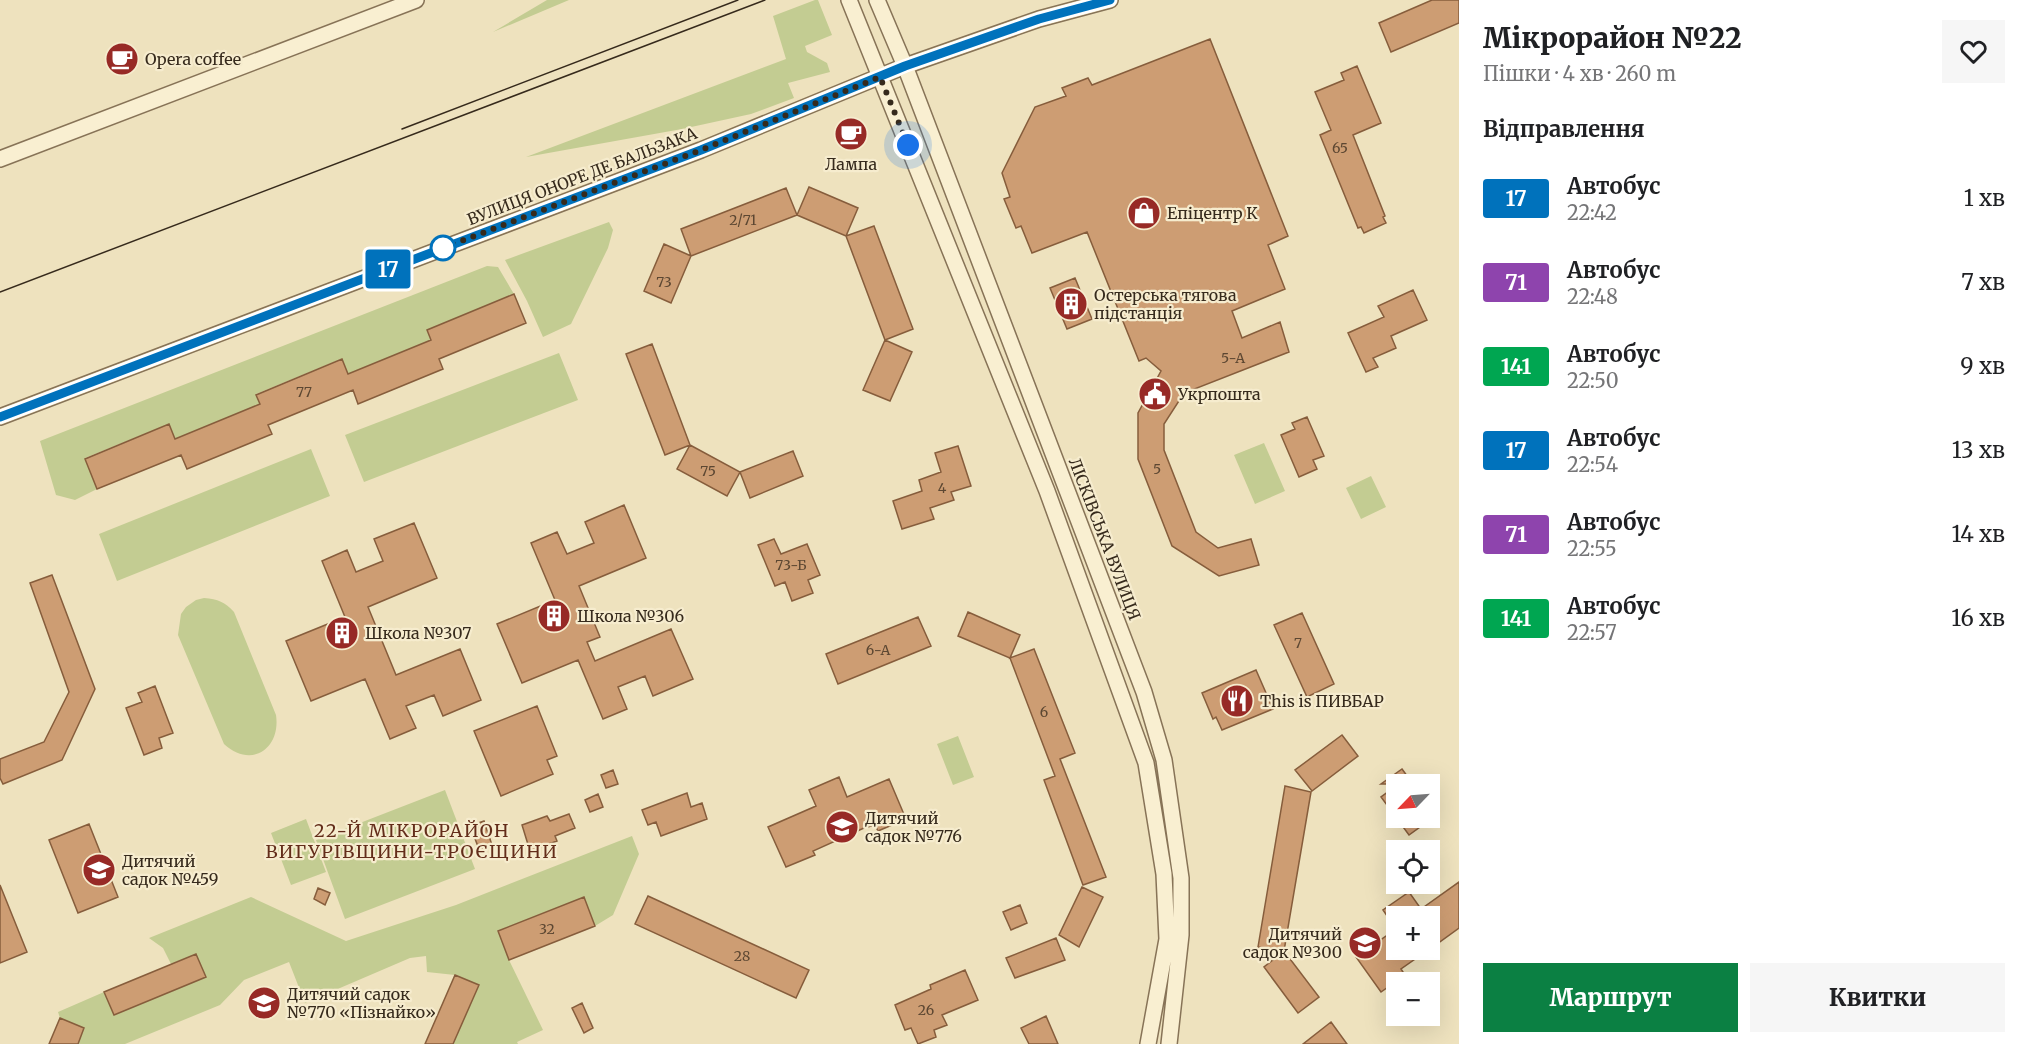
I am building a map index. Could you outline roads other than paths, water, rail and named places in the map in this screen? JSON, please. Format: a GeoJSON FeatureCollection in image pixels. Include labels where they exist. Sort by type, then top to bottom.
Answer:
{"type":"FeatureCollection","features":[{"type":"Feature","properties":{"kind":"street"},"geometry":{"type":"LineString","coordinates":[[0,159],[416,0]]}},
{"type":"Feature","properties":{"kind":"street"},"geometry":{"type":"LineString","coordinates":[[849,0],[1047,491],[1146,764],[1164,874],[1167,939],[1148,1044]]}},
{"type":"Feature","properties":{"kind":"street","name":"ЛІСКІВСЬКА ВУЛИЦЯ"},"geometry":{"type":"LineString","coordinates":[[877,0],[905,66],[1144,692],[1164,760],[1181,878],[1181,935],[1169,1044]]}},
{"type":"Feature","properties":{"kind":"street"},"geometry":{"type":"LineString","coordinates":[[1039,19],[1077,0]]}},
{"type":"Feature","properties":{"kind":"street","name":"ВУЛИЦЯ ОНОРЕ ДЕ БАЛЬЗАКА"},"geometry":{"type":"LineString","coordinates":[[0,417],[701,150],[905,66],[1039,19],[1110,0]]}},
{"type":"Feature","properties":{"kind":"tram line"},"geometry":{"type":"LineString","coordinates":[[402,129],[738,0]]}},
{"type":"Feature","properties":{"kind":"tram line"},"geometry":{"type":"LineString","coordinates":[[0,292],[765,0]]}},
{"type":"Feature","properties":{"kind":"place","name":"Opera coffee"},"geometry":{"type":"Point","coordinates":[122,59]}},
{"type":"Feature","properties":{"kind":"place","name":"Лампа"},"geometry":{"type":"Point","coordinates":[851,134]}},
{"type":"Feature","properties":{"kind":"place","name":"Епіцентр К"},"geometry":{"type":"Point","coordinates":[1144,213]}},
{"type":"Feature","properties":{"kind":"place","name":"Остерська тягова пiдстанцiя"},"geometry":{"type":"Point","coordinates":[1071,304]}},
{"type":"Feature","properties":{"kind":"place","name":"Укрпошта"},"geometry":{"type":"Point","coordinates":[1155,394]}},
{"type":"Feature","properties":{"kind":"place","name":"Школа №306"},"geometry":{"type":"Point","coordinates":[554,616]}},
{"type":"Feature","properties":{"kind":"place","name":"Школа №307"},"geometry":{"type":"Point","coordinates":[342,633]}},
{"type":"Feature","properties":{"kind":"place","name":"This is ПИВБАР"},"geometry":{"type":"Point","coordinates":[1237,701]}},
{"type":"Feature","properties":{"kind":"place","name":"Дитячий садок №776"},"geometry":{"type":"Point","coordinates":[842,827]}},
{"type":"Feature","properties":{"kind":"place","name":"Дитячий садок №459"},"geometry":{"type":"Point","coordinates":[99,870]}},
{"type":"Feature","properties":{"kind":"place","name":"Дитячий садок №300"},"geometry":{"type":"Point","coordinates":[1365,943]}},
{"type":"Feature","properties":{"kind":"place","name":"Дитячий садок №770 «Пізнайко»"},"geometry":{"type":"Point","coordinates":[264,1003]}},
{"type":"Feature","properties":{"kind":"district","name":"22-Й МІКРОРАЙОН ВИГУРІВЩИНИ-ТРОЄЩИНИ"},"geometry":{"type":"Point","coordinates":[412,840]}}]}
